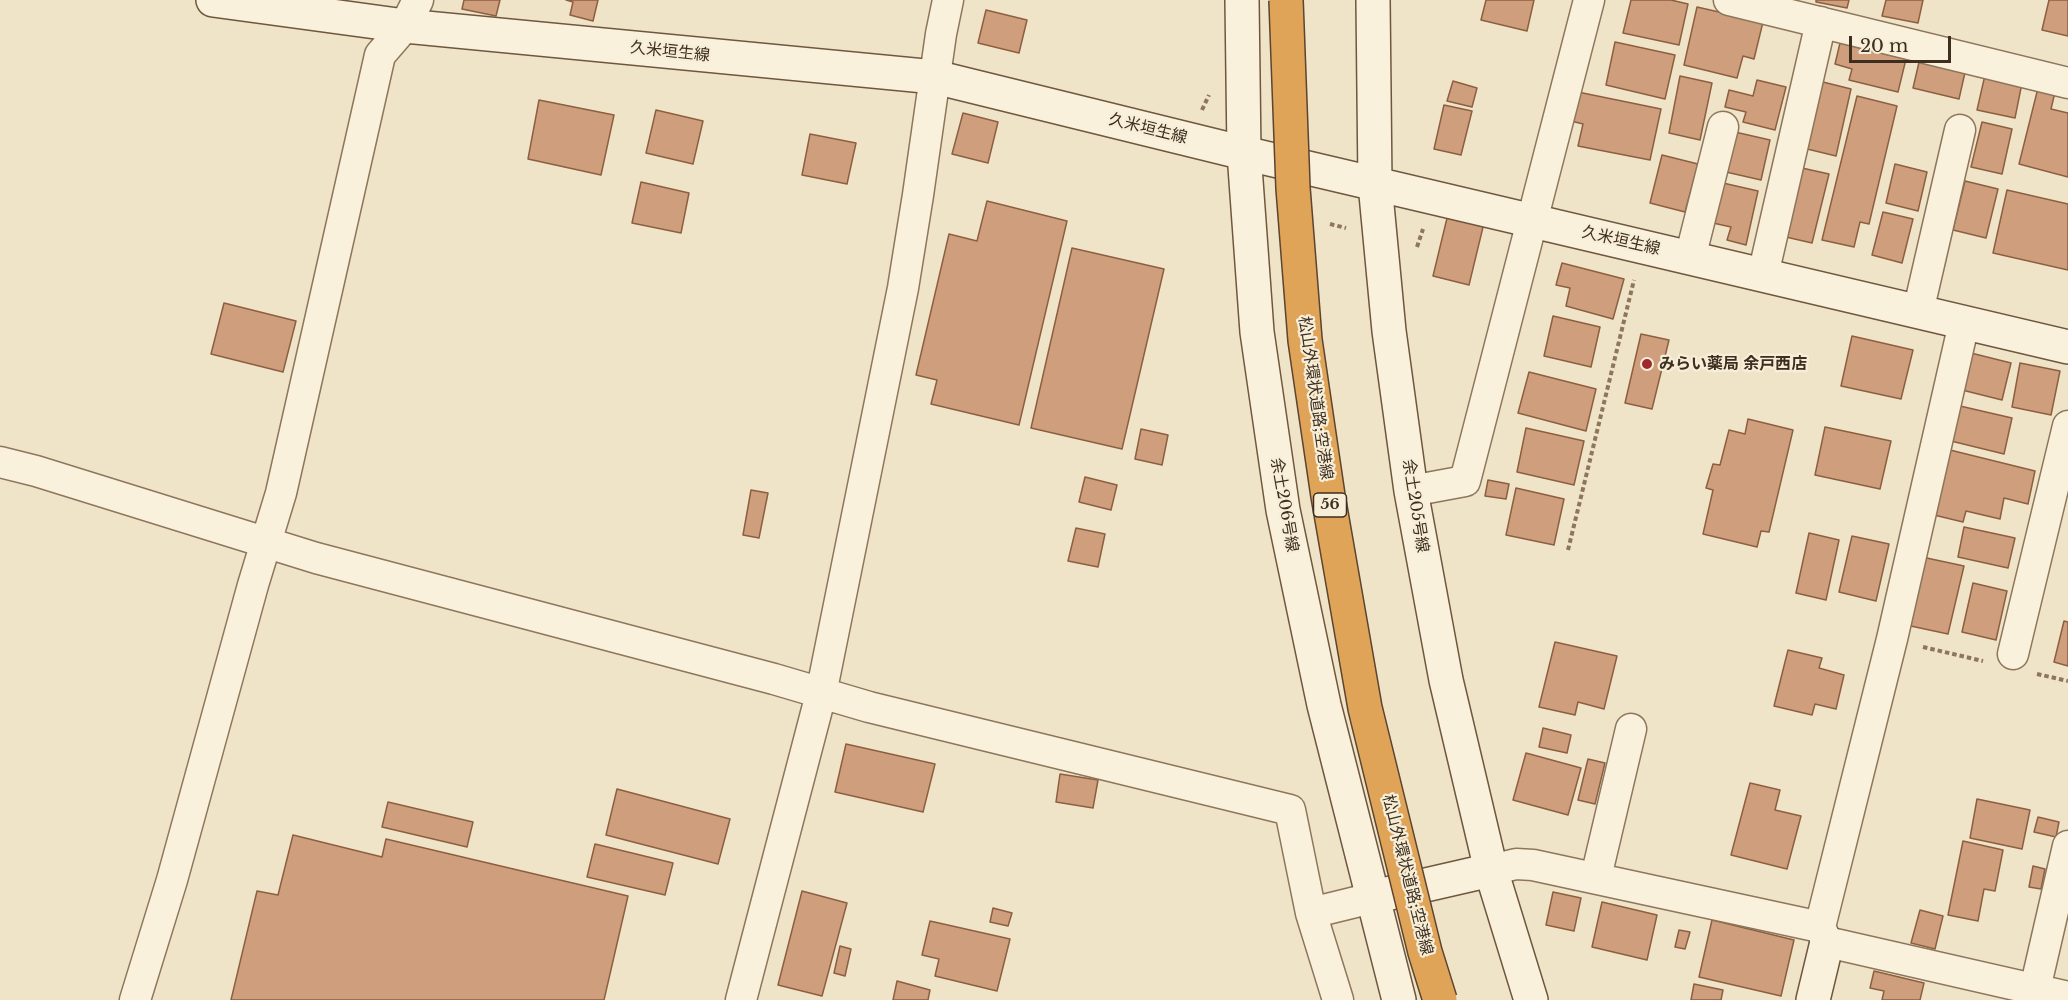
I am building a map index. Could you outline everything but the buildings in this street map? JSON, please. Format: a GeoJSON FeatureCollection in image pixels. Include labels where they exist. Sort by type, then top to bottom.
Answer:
{"type":"FeatureCollection","features":[{"type":"Feature","properties":{"kind":"highway","name":"松山外環状道路;空港線"},"geometry":{"type":"LineString","coordinates":[[1286,0],[1293,188],[1305,340],[1328,496],[1365,708],[1425,952],[1440,1000]]}},
{"type":"Feature","properties":{"kind":"street","name":"久米垣生線"},"geometry":{"type":"LineString","coordinates":[[213,0],[411,13],[934,77],[1245,153],[2068,347]]}},
{"type":"Feature","properties":{"kind":"street"},"geometry":{"type":"LineString","coordinates":[[741,1000],[821,694],[903,288],[934,77],[948,0]]}},
{"type":"Feature","properties":{"kind":"street","name":"余土206号線"},"geometry":{"type":"LineString","coordinates":[[1242,0],[1245,153],[1257,332],[1282,510],[1324,705],[1399,1000]]}},
{"type":"Feature","properties":{"kind":"street","name":"余土205号線"},"geometry":{"type":"LineString","coordinates":[[1373,0],[1376,184],[1389,331],[1411,491],[1446,680],[1491,870],[1531,1000]]}},
{"type":"Feature","properties":{"kind":"street"},"geometry":{"type":"LineString","coordinates":[[1411,491],[1464,481],[1589,0]]}},
{"type":"Feature","properties":{"kind":"street"},"geometry":{"type":"LineString","coordinates":[[1729,0],[2068,83]]}},
{"type":"Feature","properties":{"kind":"street"},"geometry":{"type":"LineString","coordinates":[[135,1000],[172,880],[281,493],[380,55],[411,13]]}},
{"type":"Feature","properties":{"kind":"street"},"geometry":{"type":"LineString","coordinates":[[1763,275],[1821,22]]}},
{"type":"Feature","properties":{"kind":"street"},"geometry":{"type":"LineString","coordinates":[[1690,258],[1723,127]]}},
{"type":"Feature","properties":{"kind":"street"},"geometry":{"type":"LineString","coordinates":[[1918,312],[1960,130]]}},
{"type":"Feature","properties":{"kind":"street"},"geometry":{"type":"LineString","coordinates":[[1813,1000],[1823,934],[1964,323]]}},
{"type":"Feature","properties":{"kind":"street"},"geometry":{"type":"LineString","coordinates":[[2013,654],[2068,426]]}},
{"type":"Feature","properties":{"kind":"street"},"geometry":{"type":"LineString","coordinates":[[0,462],[36,471],[266,544],[774,679],[821,694],[1290,810],[1311,913],[1338,1000]]}},
{"type":"Feature","properties":{"kind":"street"},"geometry":{"type":"LineString","coordinates":[[1596,877],[1631,729]]}},
{"type":"Feature","properties":{"kind":"street"},"geometry":{"type":"LineString","coordinates":[[2035,989],[2068,846]]}},
{"type":"Feature","properties":{"kind":"street"},"geometry":{"type":"LineString","coordinates":[[1311,913],[1516,864],[1533,865],[1596,877],[2068,997]]}},
{"type":"Feature","properties":{"kind":"path"},"geometry":{"type":"LineString","coordinates":[[1568,550],[1642,247]]}},
{"type":"Feature","properties":{"kind":"place","name":"みらい薬局 余戸西店"},"geometry":{"type":"Point","coordinates":[1647,364]}}]}
